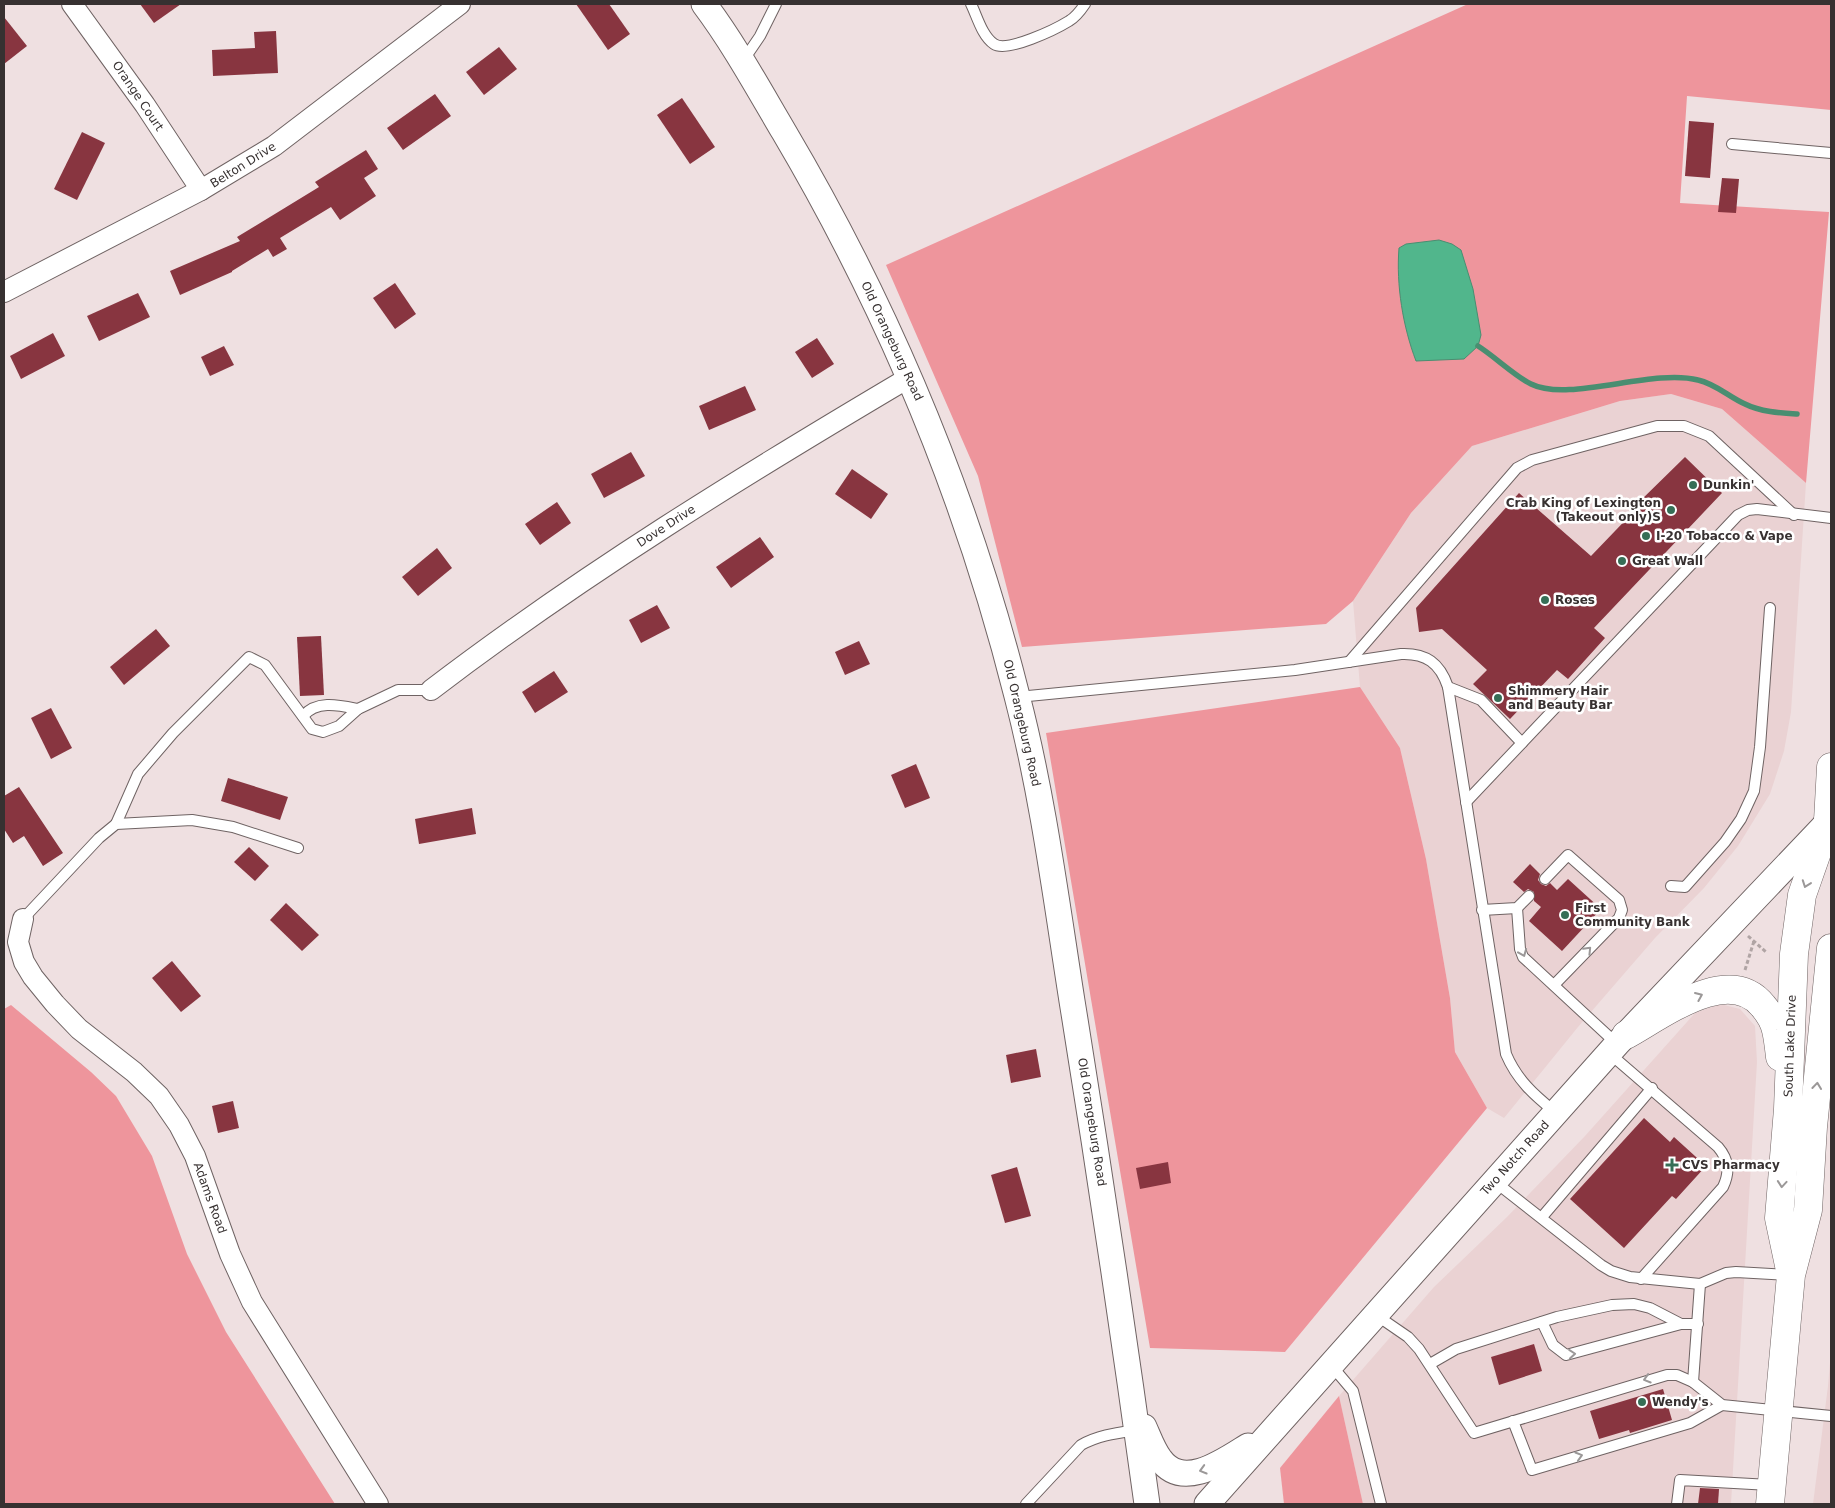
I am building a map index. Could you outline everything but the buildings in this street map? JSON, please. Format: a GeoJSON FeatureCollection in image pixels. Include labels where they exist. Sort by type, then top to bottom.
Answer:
{"type":"FeatureCollection","features":[{"type":"Feature","properties":{"kind":"main road","name":"South Lake Drive"},"geometry":{"type":"LineString","coordinates":[[1790,1275],[1779,1218],[1788,1108],[1794,954],[1802,895],[1830,826],[1831,767]]}},
{"type":"Feature","properties":{"kind":"main road","name":"South Lake Drive"},"geometry":{"type":"LineString","coordinates":[[1770,1495],[1790,1275],[1808,1210],[1818,1126],[1830,992],[1831,948]]}},
{"type":"Feature","properties":{"kind":"main road"},"geometry":{"type":"LineString","coordinates":[[1617,1044],[1706,993],[1728,989],[1750,994],[1769,1013],[1776,1029],[1788,1108]]}},
{"type":"Feature","properties":{"kind":"street","name":"Orange Court"},"geometry":{"type":"LineString","coordinates":[[72,4],[145,105],[201,190]]}},
{"type":"Feature","properties":{"kind":"street","name":"Belton Drive"},"geometry":{"type":"LineString","coordinates":[[4,292],[201,190],[274,146],[460,4]]}},
{"type":"Feature","properties":{"kind":"street","name":"Old Orangeburg Road"},"geometry":{"type":"LineString","coordinates":[[704,4],[728,37],[821,195],[874,300],[910,377],[975,546],[1018,697],[1043,816],[1111,1242],[1147,1504]]}},
{"type":"Feature","properties":{"kind":"street","name":"Dove Drive"},"geometry":{"type":"LineString","coordinates":[[431,690],[567,591],[715,493],[910,377]]}},
{"type":"Feature","properties":{"kind":"street","name":"Two Notch Road"},"geometry":{"type":"LineString","coordinates":[[1207,1504],[1617,1044],[1830,826]]}},
{"type":"Feature","properties":{"kind":"street","name":"Adams Road"},"geometry":{"type":"LineString","coordinates":[[23,919],[18,942],[24,962],[33,977],[79,1029],[134,1072],[159,1096],[179,1125],[195,1156],[230,1254],[252,1302],[378,1504]]}},
{"type":"Feature","properties":{"kind":"street"},"geometry":{"type":"LineString","coordinates":[[1133,1403],[1161,1461],[1170,1469],[1181,1473],[1207,1470],[1225,1461],[1275,1428]]}},
{"type":"Feature","properties":{"kind":"lane"},"geometry":{"type":"LineString","coordinates":[[743,62],[760,36],[776,4]]}},
{"type":"Feature","properties":{"kind":"lane"},"geometry":{"type":"LineString","coordinates":[[971,4],[985,34],[992,43],[1000,47],[1023,41],[1070,20],[1085,4]]}},
{"type":"Feature","properties":{"kind":"lane"},"geometry":{"type":"LineString","coordinates":[[1732,144],[1831,153]]}},
{"type":"Feature","properties":{"kind":"lane"},"geometry":{"type":"LineString","coordinates":[[1349,662],[1517,468],[1532,460],[1657,426],[1684,426],[1709,436],[1794,515]]}},
{"type":"Feature","properties":{"kind":"lane"},"geometry":{"type":"LineString","coordinates":[[1466,802],[1738,515],[1748,510],[1757,509],[1831,518]]}},
{"type":"Feature","properties":{"kind":"lane"},"geometry":{"type":"LineString","coordinates":[[1671,886],[1680,888],[1690,883],[1725,842],[1751,799],[1760,747],[1770,608]]}},
{"type":"Feature","properties":{"kind":"lane"},"geometry":{"type":"LineString","coordinates":[[1018,697],[1295,670],[1416,653],[1433,661],[1444,676],[1448,687],[1506,1054],[1519,1079],[1556,1113]]}},
{"type":"Feature","properties":{"kind":"lane"},"geometry":{"type":"LineString","coordinates":[[23,919],[99,838],[116,824],[138,774],[173,733],[249,657],[265,665],[312,728],[323,732],[339,726],[358,709],[398,690],[431,690]]}},
{"type":"Feature","properties":{"kind":"lane"},"geometry":{"type":"LineString","coordinates":[[1448,687],[1481,700],[1522,743]]}},
{"type":"Feature","properties":{"kind":"lane"},"geometry":{"type":"LineString","coordinates":[[302,716],[310,708],[324,705],[336,704],[358,709]]}},
{"type":"Feature","properties":{"kind":"lane"},"geometry":{"type":"LineString","coordinates":[[116,824],[192,820],[233,828],[298,848]]}},
{"type":"Feature","properties":{"kind":"lane"},"geometry":{"type":"LineString","coordinates":[[1545,879],[1568,855],[1619,900],[1622,910],[1619,918],[1554,985]]}},
{"type":"Feature","properties":{"kind":"lane"},"geometry":{"type":"LineString","coordinates":[[1482,910],[1517,908],[1529,896]]}},
{"type":"Feature","properties":{"kind":"lane"},"geometry":{"type":"LineString","coordinates":[[1517,908],[1523,956],[1617,1044],[1652,1088],[1724,1154],[1728,1171],[1723,1187],[1641,1279]]}},
{"type":"Feature","properties":{"kind":"lane"},"geometry":{"type":"LineString","coordinates":[[1542,1217],[1652,1088]]}},
{"type":"Feature","properties":{"kind":"lane"},"geometry":{"type":"LineString","coordinates":[[1494,1182],[1606,1268],[1619,1274],[1641,1279],[1700,1284],[1726,1273],[1790,1275]]}},
{"type":"Feature","properties":{"kind":"lane"},"geometry":{"type":"LineString","coordinates":[[1694,1382],[1700,1284]]}},
{"type":"Feature","properties":{"kind":"lane"},"geometry":{"type":"LineString","coordinates":[[1430,1364],[1456,1349],[1542,1322],[1612,1305],[1634,1304],[1650,1308],[1681,1324]]}},
{"type":"Feature","properties":{"kind":"lane"},"geometry":{"type":"LineString","coordinates":[[1376,1315],[1408,1337],[1430,1364],[1474,1433],[1657,1376],[1678,1376],[1694,1382],[1722,1405],[1831,1416]]}},
{"type":"Feature","properties":{"kind":"lane"},"geometry":{"type":"LineString","coordinates":[[1542,1322],[1553,1345],[1566,1355],[1681,1324],[1698,1324]]}},
{"type":"Feature","properties":{"kind":"lane"},"geometry":{"type":"LineString","coordinates":[[1331,1365],[1353,1390],[1382,1504]]}},
{"type":"Feature","properties":{"kind":"lane"},"geometry":{"type":"LineString","coordinates":[[1513,1420],[1532,1470],[1690,1423],[1722,1405]]}},
{"type":"Feature","properties":{"kind":"lane"},"geometry":{"type":"LineString","coordinates":[[1026,1504],[1081,1445],[1092,1438],[1137,1430]]}},
{"type":"Feature","properties":{"kind":"lane"},"geometry":{"type":"LineString","coordinates":[[1677,1504],[1680,1480],[1770,1495]]}},
{"type":"Feature","properties":{"kind":"path"},"geometry":{"type":"LineString","coordinates":[[1743,932],[1766,952]]}},
{"type":"Feature","properties":{"kind":"path"},"geometry":{"type":"LineString","coordinates":[[1742,978],[1754,941]]}},
{"type":"Feature","properties":{"kind":"shaded area"},"geometry":{"type":"Polygon","coordinates":[[[1468,4],[1831,4],[1831,110],[1687,96],[1680,203],[1829,212],[1806,483],[1722,409],[1671,394],[1620,401],[1472,446],[1411,513],[1353,601],[1326,624],[1022,647],[978,476],[886,265],[1468,4]]]}},
{"type":"Feature","properties":{"kind":"shaded area"},"geometry":{"type":"Polygon","coordinates":[[[1439,240],[1452,244],[1461,250],[1473,289],[1481,335],[1478,346],[1464,359],[1416,361],[1407,334],[1402,306],[1398,262],[1399,248],[1406,244],[1439,240]]]}},
{"type":"Feature","properties":{"kind":"shaded area"},"geometry":{"type":"Polygon","coordinates":[[[1671,394],[1722,409],[1806,483],[1791,712],[1784,751],[1770,794],[1738,846],[1704,888],[1655,938],[1578,1027],[1504,1118],[1487,1108],[1455,1052],[1450,998],[1426,859],[1400,748],[1360,687],[1353,601],[1411,513],[1472,446],[1620,401],[1671,394]]]}},
{"type":"Feature","properties":{"kind":"shaded area"},"geometry":{"type":"Polygon","coordinates":[[[1360,687],[1400,748],[1426,859],[1450,998],[1455,1052],[1487,1108],[1285,1352],[1150,1348],[1046,733],[1360,687]]]}},
{"type":"Feature","properties":{"kind":"shaded area"},"geometry":{"type":"Polygon","coordinates":[[[1720,1004],[1740,1009],[1755,1026],[1757,1062],[1731,1504],[1363,1504],[1339,1396],[1434,1287],[1507,1217],[1585,1136],[1695,1013],[1720,1004]]]}},
{"type":"Feature","properties":{"kind":"shaded area"},"geometry":{"type":"Polygon","coordinates":[[[11,1005],[91,1072],[116,1096],[152,1156],[187,1254],[226,1332],[335,1504],[4,1504],[4,1009],[11,1005]]]}},
{"type":"Feature","properties":{"kind":"shaded area"},"geometry":{"type":"Polygon","coordinates":[[[1831,1351],[1831,1504],[1813,1504],[1828,1386],[1831,1351]]]}},
{"type":"Feature","properties":{"kind":"shaded area"},"geometry":{"type":"Polygon","coordinates":[[[1339,1396],[1363,1504],[1284,1504],[1280,1468],[1339,1396]]]}},
{"type":"Feature","properties":{"kind":"waterway"},"geometry":{"type":"LineString","coordinates":[[1478,346],[1525,381],[1547,389],[1567,390],[1658,378],[1679,378],[1705,382],[1757,409],[1797,414]]}},
{"type":"Feature","properties":{"kind":"place","name":"Dunkin'"},"geometry":{"type":"Point","coordinates":[1693,485]}},
{"type":"Feature","properties":{"kind":"place","name":"Crab King of Lexington (Takeout only)S"},"geometry":{"type":"Point","coordinates":[1671,510]}},
{"type":"Feature","properties":{"kind":"place","name":"I-20 Tobacco & Vape"},"geometry":{"type":"Point","coordinates":[1646,536]}},
{"type":"Feature","properties":{"kind":"place","name":"Great Wall"},"geometry":{"type":"Point","coordinates":[1622,561]}},
{"type":"Feature","properties":{"kind":"place","name":"Roses"},"geometry":{"type":"Point","coordinates":[1545,600]}},
{"type":"Feature","properties":{"kind":"place","name":"Shimmery Hair and Beauty Bar"},"geometry":{"type":"Point","coordinates":[1498,698]}},
{"type":"Feature","properties":{"kind":"place","name":"First Community Bank"},"geometry":{"type":"Point","coordinates":[1565,915]}},
{"type":"Feature","properties":{"kind":"place","name":"CVS Pharmacy"},"geometry":{"type":"Point","coordinates":[1672,1165]}},
{"type":"Feature","properties":{"kind":"place","name":"Wendy's"},"geometry":{"type":"Point","coordinates":[1642,1402]}}]}
